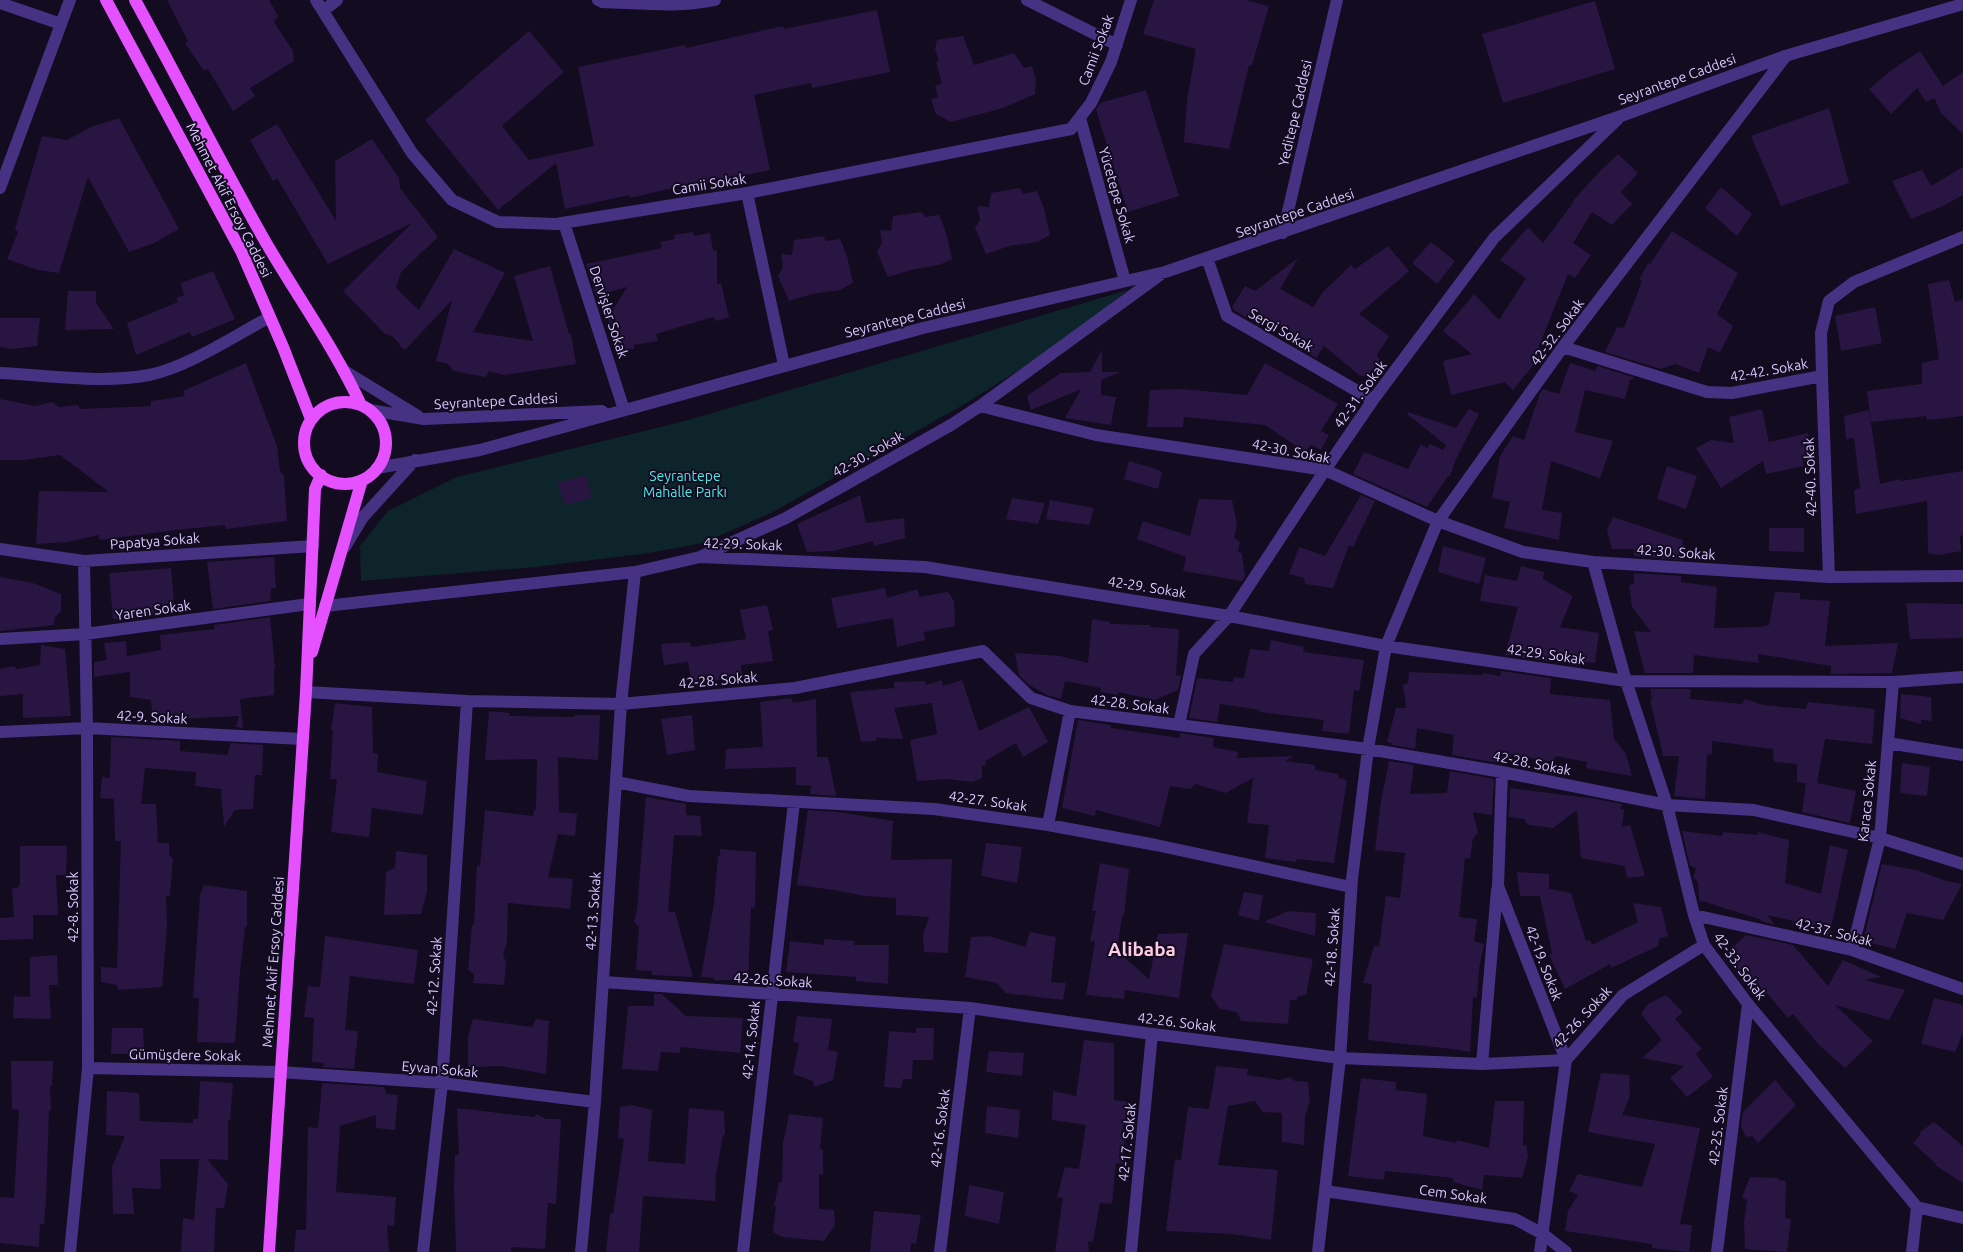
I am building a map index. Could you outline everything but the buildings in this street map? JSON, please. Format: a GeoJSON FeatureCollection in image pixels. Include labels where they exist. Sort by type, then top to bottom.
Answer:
{"type":"FeatureCollection","features":[{"type":"Feature","properties":{"kind":"main road","name":"Mehmet Akif Ersoy Caddesi"},"geometry":{"type":"LineString","coordinates":[[106,0],[242,253],[311,419]]}},
{"type":"Feature","properties":{"kind":"main road","name":"Mehmet Akif Ersoy Caddesi"},"geometry":{"type":"LineString","coordinates":[[135,0],[266,241],[365,408]]}},
{"type":"Feature","properties":{"kind":"main road"},"geometry":{"type":"LineString","coordinates":[[351,402],[365,408],[382,424],[385,437],[384,456],[377,468],[362,480],[343,483],[330,480],[321,475],[310,464],[305,452],[306,432],[311,419],[320,410],[331,404],[351,402]]}},
{"type":"Feature","properties":{"kind":"main road","name":"Mehmet Akif Ersoy Caddesi"},"geometry":{"type":"LineString","coordinates":[[269,1252],[306,692],[315,489],[321,475]]}},
{"type":"Feature","properties":{"kind":"main road","name":"Mehmet Akif Ersoy Caddesi"},"geometry":{"type":"LineString","coordinates":[[306,673],[362,480]]}},
{"type":"Feature","properties":{"kind":"street"},"geometry":{"type":"LineString","coordinates":[[0,188],[70,0]]}},
{"type":"Feature","properties":{"kind":"street","name":"Camii Sokak"},"geometry":{"type":"LineString","coordinates":[[316,0],[412,153],[452,200],[498,222],[556,224],[747,193],[1071,129],[1091,103],[1111,62],[1131,0]]}},
{"type":"Feature","properties":{"kind":"street"},"geometry":{"type":"LineString","coordinates":[[323,11],[337,0]]}},
{"type":"Feature","properties":{"kind":"street"},"geometry":{"type":"LineString","coordinates":[[598,0],[602,2],[644,4],[715,0]]}},
{"type":"Feature","properties":{"kind":"street"},"geometry":{"type":"LineString","coordinates":[[1027,0],[1116,45]]}},
{"type":"Feature","properties":{"kind":"street","name":"Yeditepe Caddesi"},"geometry":{"type":"LineString","coordinates":[[1283,233],[1337,0]]}},
{"type":"Feature","properties":{"kind":"street"},"geometry":{"type":"LineString","coordinates":[[0,3],[61,24]]}},
{"type":"Feature","properties":{"kind":"street","name":"Seyrantepe Caddesi"},"geometry":{"type":"LineString","coordinates":[[377,468],[480,450],[923,328],[1165,272],[1621,116],[1785,56],[1963,4]]}},
{"type":"Feature","properties":{"kind":"street","name":"42-32. Sokak"},"geometry":{"type":"LineString","coordinates":[[1386,646],[1438,521],[1563,347],[1785,56]]}},
{"type":"Feature","properties":{"kind":"street","name":"42-31. Sokak"},"geometry":{"type":"LineString","coordinates":[[1180,725],[1194,654],[1229,616],[1373,400],[1494,238],[1621,116]]}},
{"type":"Feature","properties":{"kind":"street","name":"Yücetepe Sokak"},"geometry":{"type":"LineString","coordinates":[[1080,118],[1126,281]]}},
{"type":"Feature","properties":{"kind":"street"},"geometry":{"type":"LineString","coordinates":[[747,193],[784,365]]}},
{"type":"Feature","properties":{"kind":"street","name":"Dervişler Sokak"},"geometry":{"type":"LineString","coordinates":[[564,223],[624,410]]}},
{"type":"Feature","properties":{"kind":"street","name":"42-42. Sokak"},"geometry":{"type":"LineString","coordinates":[[1563,347],[1707,392],[1732,394],[1822,376],[1821,333],[1829,300],[1854,282],[1963,237]]}},
{"type":"Feature","properties":{"kind":"street","name":"Sergi Sokak"},"geometry":{"type":"LineString","coordinates":[[1207,258],[1227,316],[1373,400]]}},
{"type":"Feature","properties":{"kind":"street"},"geometry":{"type":"LineString","coordinates":[[980,406],[1165,272]]}},
{"type":"Feature","properties":{"kind":"street"},"geometry":{"type":"LineString","coordinates":[[0,372],[113,379],[150,374],[190,360],[270,317]]}},
{"type":"Feature","properties":{"kind":"street"},"geometry":{"type":"LineString","coordinates":[[343,370],[424,420]]}},
{"type":"Feature","properties":{"kind":"street","name":"42-40. Sokak"},"geometry":{"type":"LineString","coordinates":[[1822,376],[1829,577]]}},
{"type":"Feature","properties":{"kind":"street","name":"42-30. Sokak"},"geometry":{"type":"LineString","coordinates":[[700,557],[786,518],[951,425],[980,406],[1096,435],[1325,470],[1438,521],[1523,552],[1593,562],[1829,577],[1963,576]]}},
{"type":"Feature","properties":{"kind":"street","name":"Seyrantepe Caddesi"},"geometry":{"type":"LineString","coordinates":[[365,408],[424,420],[624,410]]}},
{"type":"Feature","properties":{"kind":"street"},"geometry":{"type":"LineString","coordinates":[[341,554],[363,517],[415,460]]}},
{"type":"Feature","properties":{"kind":"street","name":"Papatya Sokak"},"geometry":{"type":"LineString","coordinates":[[0,550],[84,561],[313,546]]}},
{"type":"Feature","properties":{"kind":"street","name":"42-29. Sokak"},"geometry":{"type":"LineString","coordinates":[[325,606],[635,572],[700,557],[925,567],[1229,616],[1386,646],[1626,681],[1893,682],[1963,677]]}},
{"type":"Feature","properties":{"kind":"street","name":"42-8. Sokak"},"geometry":{"type":"LineString","coordinates":[[70,1252],[88,1068],[87,728],[84,561]]}},
{"type":"Feature","properties":{"kind":"street","name":"42-33. Sokak"},"geometry":{"type":"LineString","coordinates":[[1593,562],[1626,681],[1667,805],[1694,915],[1704,945],[1748,1004],[1917,1208]]}},
{"type":"Feature","properties":{"kind":"street","name":"42-13. Sokak"},"geometry":{"type":"LineString","coordinates":[[581,1252],[596,1102],[621,704],[635,572]]}},
{"type":"Feature","properties":{"kind":"street","name":"Yaren Sokak"},"geometry":{"type":"LineString","coordinates":[[0,639],[85,634],[309,604]]}},
{"type":"Feature","properties":{"kind":"street","name":"42-18. Sokak"},"geometry":{"type":"LineString","coordinates":[[1318,1252],[1340,1058],[1351,888],[1368,749],[1386,646]]}},
{"type":"Feature","properties":{"kind":"street","name":"42-28. Sokak"},"geometry":{"type":"LineString","coordinates":[[306,692],[467,701],[621,704],[795,688],[983,651],[1031,698],[1070,711],[1368,749],[1502,772],[1667,805],[1754,810],[1880,838],[1963,864]]}},
{"type":"Feature","properties":{"kind":"street","name":"Karaca Sokak"},"geometry":{"type":"LineString","coordinates":[[1852,950],[1880,838],[1893,682]]}},
{"type":"Feature","properties":{"kind":"street","name":"42-12. Sokak"},"geometry":{"type":"LineString","coordinates":[[423,1252],[442,1083],[467,701]]}},
{"type":"Feature","properties":{"kind":"street"},"geometry":{"type":"LineString","coordinates":[[1048,825],[1070,711]]}},
{"type":"Feature","properties":{"kind":"street","name":"42-9. Sokak"},"geometry":{"type":"LineString","coordinates":[[0,732],[87,728],[302,740]]}},
{"type":"Feature","properties":{"kind":"street"},"geometry":{"type":"LineString","coordinates":[[1888,743],[1963,755]]}},
{"type":"Feature","properties":{"kind":"street","name":"42-19. Sokak"},"geometry":{"type":"LineString","coordinates":[[1502,772],[1498,886],[1566,1060],[1540,1252]]}},
{"type":"Feature","properties":{"kind":"street","name":"42-27. Sokak"},"geometry":{"type":"LineString","coordinates":[[616,782],[689,796],[934,809],[1048,825],[1156,845],[1351,888]]}},
{"type":"Feature","properties":{"kind":"street","name":"42-14. Sokak"},"geometry":{"type":"LineString","coordinates":[[743,1252],[794,802]]}},
{"type":"Feature","properties":{"kind":"street"},"geometry":{"type":"LineString","coordinates":[[1482,1064],[1498,886]]}},
{"type":"Feature","properties":{"kind":"street","name":"42-37. Sokak"},"geometry":{"type":"LineString","coordinates":[[1694,915],[1852,950],[1963,989]]}},
{"type":"Feature","properties":{"kind":"street","name":"42-26. Sokak"},"geometry":{"type":"LineString","coordinates":[[604,982],[970,1008],[1340,1058],[1482,1064],[1566,1060],[1623,995],[1704,945]]}},
{"type":"Feature","properties":{"kind":"street","name":"42-25. Sokak"},"geometry":{"type":"LineString","coordinates":[[1717,1252],[1748,1004]]}},
{"type":"Feature","properties":{"kind":"street","name":"42-16. Sokak"},"geometry":{"type":"LineString","coordinates":[[940,1252],[970,1008]]}},
{"type":"Feature","properties":{"kind":"street","name":"42-17. Sokak"},"geometry":{"type":"LineString","coordinates":[[1131,1252],[1152,1034]]}},
{"type":"Feature","properties":{"kind":"street","name":"Gümüşdere Sokak"},"geometry":{"type":"LineString","coordinates":[[88,1068],[280,1072]]}},
{"type":"Feature","properties":{"kind":"street","name":"Eyvan Sokak"},"geometry":{"type":"LineString","coordinates":[[280,1072],[442,1083],[596,1102]]}},
{"type":"Feature","properties":{"kind":"street","name":"Cem Sokak"},"geometry":{"type":"LineString","coordinates":[[1325,1191],[1515,1219],[1543,1234],[1566,1252]]}},
{"type":"Feature","properties":{"kind":"street"},"geometry":{"type":"LineString","coordinates":[[1912,1252],[1917,1208],[1963,1218]]}},
{"type":"Feature","properties":{"kind":"green space","name":"Seyrantepe Mahalle Parkı"},"geometry":{"type":"Polygon","coordinates":[[[1128,290],[1059,345],[963,405],[771,513],[703,543],[649,553],[535,567],[361,581],[360,546],[388,511],[457,477],[685,421],[1128,290]]]}},
{"type":"Feature","properties":{"kind":"district","name":"Alibaba"},"geometry":{"type":"Point","coordinates":[1142,949]}}]}
